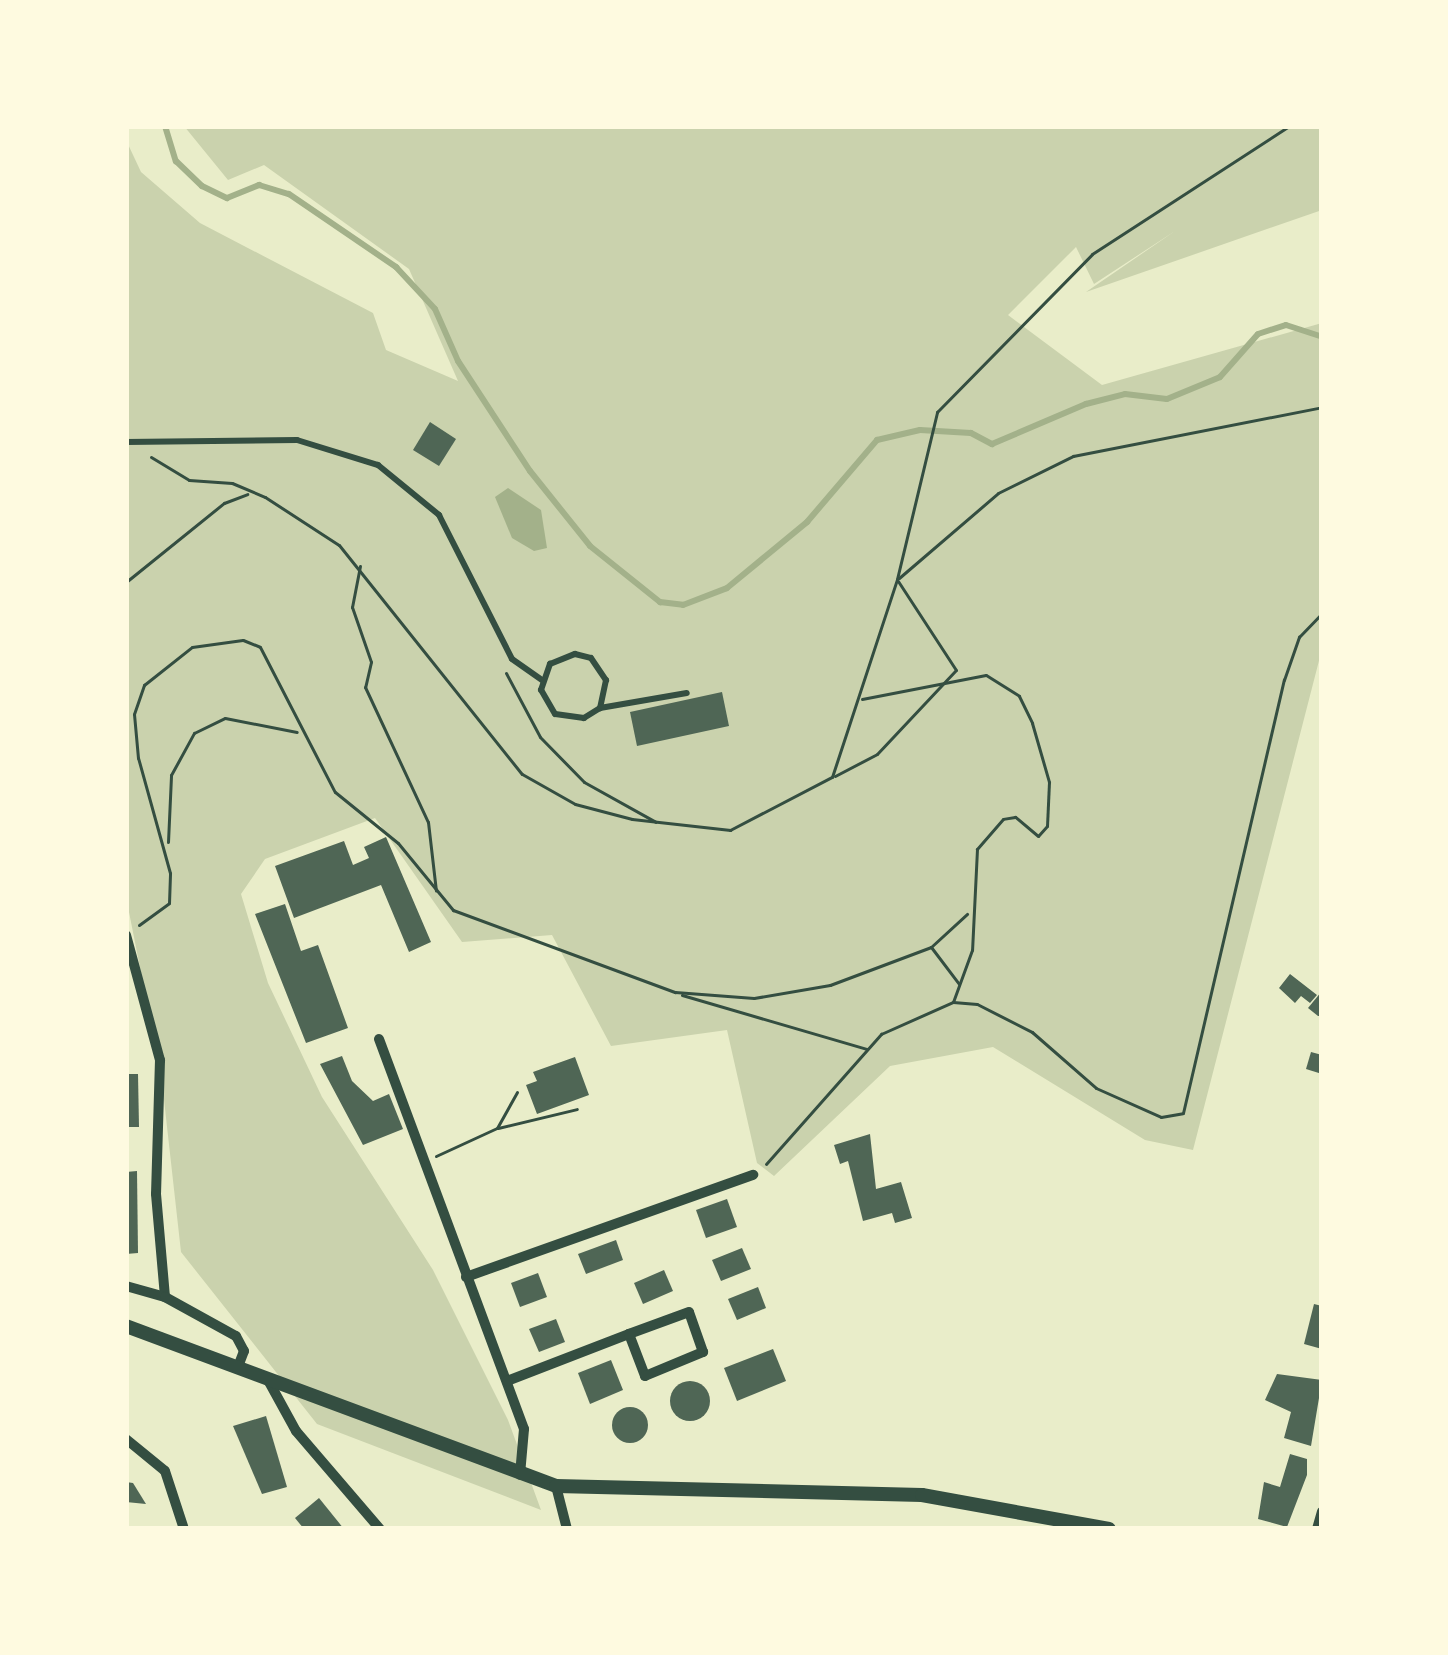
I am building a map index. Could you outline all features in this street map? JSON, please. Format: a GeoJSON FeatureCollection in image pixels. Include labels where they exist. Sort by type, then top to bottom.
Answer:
{"type":"FeatureCollection","features":[{"type":"Feature","properties":{"kind":"street"},"geometry":{"type":"LineString","coordinates":[[126,933],[160,1060],[157,1194],[165,1297]]}},
{"type":"Feature","properties":{"kind":"street"},"geometry":{"type":"LineString","coordinates":[[379,1039],[524,1429],[520,1475]]}},
{"type":"Feature","properties":{"kind":"street"},"geometry":{"type":"LineString","coordinates":[[466,1277],[753,1175]]}},
{"type":"Feature","properties":{"kind":"street"},"geometry":{"type":"LineString","coordinates":[[126,1286],[165,1297],[236,1336],[244,1351],[237,1369]]}},
{"type":"Feature","properties":{"kind":"street"},"geometry":{"type":"LineString","coordinates":[[507,1382],[629,1334],[689,1312],[703,1352],[645,1376],[629,1334]]}},
{"type":"Feature","properties":{"kind":"street"},"geometry":{"type":"LineString","coordinates":[[126,1326],[556,1486],[922,1495],[1109,1529]]}},
{"type":"Feature","properties":{"kind":"street"},"geometry":{"type":"LineString","coordinates":[[268,1380],[296,1431],[380,1529]]}},
{"type":"Feature","properties":{"kind":"street"},"geometry":{"type":"LineString","coordinates":[[126,1438],[165,1471],[184,1529]]}},
{"type":"Feature","properties":{"kind":"street"},"geometry":{"type":"LineString","coordinates":[[556,1486],[568,1529]]}},
{"type":"Feature","properties":{"kind":"street"},"geometry":{"type":"LineString","coordinates":[[1317,1529],[1322,1513]]}},
{"type":"Feature","properties":{"kind":"lane"},"geometry":{"type":"LineString","coordinates":[[126,295],[126,391]]}},
{"type":"Feature","properties":{"kind":"lane"},"geometry":{"type":"LineString","coordinates":[[126,442],[298,440],[378,465],[440,515],[512,659],[542,680],[555,714],[584,718],[600,708],[687,693]]}},
{"type":"Feature","properties":{"kind":"lane"},"geometry":{"type":"LineString","coordinates":[[542,680],[556,659],[591,658],[606,680],[600,708]]}},
{"type":"Feature","properties":{"kind":"path"},"geometry":{"type":"LineString","coordinates":[[832,777],[897,579],[923,447],[937,412],[1092,254],[1289,126]]}},
{"type":"Feature","properties":{"kind":"path"},"geometry":{"type":"LineString","coordinates":[[897,579],[998,493],[1072,456],[1322,407]]}},
{"type":"Feature","properties":{"kind":"path"},"geometry":{"type":"LineString","coordinates":[[144,450],[169,472],[249,493],[308,522],[361,565],[522,774],[575,804],[658,822],[730,830],[877,754],[950,683],[954,661],[913,613],[897,579]]}},
{"type":"Feature","properties":{"kind":"path"},"geometry":{"type":"LineString","coordinates":[[126,582],[224,503],[249,493]]}},
{"type":"Feature","properties":{"kind":"path"},"geometry":{"type":"LineString","coordinates":[[361,565],[352,607],[371,662],[365,687],[428,822],[436,894]]}},
{"type":"Feature","properties":{"kind":"path"},"geometry":{"type":"LineString","coordinates":[[753,1175],[881,1034],[953,1002],[977,1004],[1032,1033],[1096,1088],[1161,1118],[1183,1114],[1283,680],[1299,638],[1322,613]]}},
{"type":"Feature","properties":{"kind":"path"},"geometry":{"type":"LineString","coordinates":[[167,844],[138,758],[134,714],[164,662],[214,640],[260,647],[298,732],[353,814],[398,843],[436,894],[490,925],[675,992],[868,1049]]}},
{"type":"Feature","properties":{"kind":"path"},"geometry":{"type":"LineString","coordinates":[[860,700],[986,675],[1019,696],[1049,782],[1047,826],[1038,836],[1015,817],[1003,819],[977,849],[969,913],[972,950],[953,1002]]}},
{"type":"Feature","properties":{"kind":"path"},"geometry":{"type":"LineString","coordinates":[[126,933],[169,903],[171,775],[194,734],[225,718],[298,732]]}},
{"type":"Feature","properties":{"kind":"path"},"geometry":{"type":"LineString","coordinates":[[675,992],[754,998],[830,985],[931,947],[969,913]]}},
{"type":"Feature","properties":{"kind":"path"},"geometry":{"type":"LineString","coordinates":[[931,947],[958,984]]}},
{"type":"Feature","properties":{"kind":"path"},"geometry":{"type":"LineString","coordinates":[[496,1128],[517,1092]]}},
{"type":"Feature","properties":{"kind":"path"},"geometry":{"type":"LineString","coordinates":[[423,1160],[496,1128],[577,1109]]}},
{"type":"Feature","properties":{"kind":"shaded area"},"geometry":{"type":"Polygon","coordinates":[[[184,126],[1322,126],[1322,210],[1086,292],[1175,231],[1094,284],[1076,247],[1008,315],[1102,385],[1322,323],[1322,649],[1193,1150],[1145,1140],[993,1047],[890,1066],[774,1176],[757,1163],[727,1030],[611,1046],[552,935],[462,942],[375,818],[265,859],[241,894],[268,983],[322,1097],[433,1270],[508,1420],[541,1510],[317,1424],[181,1252],[161,1073],[126,897],[126,140],[141,172],[200,223],[373,313],[386,350],[458,381],[409,269],[264,165],[228,180],[184,126]]]}},
{"type":"Feature","properties":{"kind":"shaded area"},"geometry":{"type":"Polygon","coordinates":[[[508,488],[541,510],[547,548],[534,551],[512,538],[495,497],[508,488]]]}},
{"type":"Feature","properties":{"kind":"building"},"geometry":{"type":"Polygon","coordinates":[[[430,422],[456,439],[439,466],[413,450],[430,422]]]}},
{"type":"Feature","properties":{"kind":"building"},"geometry":{"type":"Polygon","coordinates":[[[722,692],[729,726],[637,746],[630,712],[722,692]]]}},
{"type":"Feature","properties":{"kind":"building"},"geometry":{"type":"Polygon","coordinates":[[[386,837],[431,942],[409,952],[381,885],[294,918],[275,866],[344,841],[353,865],[369,858],[364,847],[386,837]]]}},
{"type":"Feature","properties":{"kind":"building"},"geometry":{"type":"Polygon","coordinates":[[[285,904],[301,951],[318,945],[348,1028],[306,1043],[255,914],[285,904]]]}},
{"type":"Feature","properties":{"kind":"building"},"geometry":{"type":"Polygon","coordinates":[[[1290,974],[1317,995],[1310,1003],[1301,996],[1295,1003],[1279,988],[1290,974]]]}},
{"type":"Feature","properties":{"kind":"building"},"geometry":{"type":"Polygon","coordinates":[[[1322,991],[1322,1016],[1318,1016],[1308,1008],[1322,991]]]}},
{"type":"Feature","properties":{"kind":"building"},"geometry":{"type":"Polygon","coordinates":[[[1311,1052],[1322,1055],[1322,1074],[1306,1069],[1311,1052]]]}},
{"type":"Feature","properties":{"kind":"building"},"geometry":{"type":"Polygon","coordinates":[[[342,1056],[352,1081],[373,1101],[389,1094],[403,1129],[363,1145],[320,1064],[342,1056]]]}},
{"type":"Feature","properties":{"kind":"building"},"geometry":{"type":"Polygon","coordinates":[[[575,1057],[589,1095],[537,1114],[526,1085],[537,1081],[533,1072],[575,1057]]]}},
{"type":"Feature","properties":{"kind":"building"},"geometry":{"type":"Polygon","coordinates":[[[126,1074],[138,1074],[139,1127],[126,1127],[126,1074]]]}},
{"type":"Feature","properties":{"kind":"building"},"geometry":{"type":"Polygon","coordinates":[[[870,1134],[876,1189],[901,1182],[912,1218],[895,1223],[892,1213],[863,1221],[848,1161],[840,1164],[834,1145],[870,1134]]]}},
{"type":"Feature","properties":{"kind":"building"},"geometry":{"type":"Polygon","coordinates":[[[137,1171],[138,1253],[126,1254],[126,1172],[137,1171]]]}},
{"type":"Feature","properties":{"kind":"building"},"geometry":{"type":"Polygon","coordinates":[[[727,1199],[737,1227],[706,1238],[696,1210],[727,1199]]]}},
{"type":"Feature","properties":{"kind":"building"},"geometry":{"type":"Polygon","coordinates":[[[616,1240],[623,1260],[586,1274],[578,1254],[616,1240]]]}},
{"type":"Feature","properties":{"kind":"building"},"geometry":{"type":"Polygon","coordinates":[[[742,1248],[751,1269],[721,1281],[712,1260],[742,1248]]]}},
{"type":"Feature","properties":{"kind":"building"},"geometry":{"type":"Polygon","coordinates":[[[664,1270],[673,1291],[643,1304],[634,1283],[664,1270]]]}},
{"type":"Feature","properties":{"kind":"building"},"geometry":{"type":"Polygon","coordinates":[[[538,1273],[547,1297],[520,1307],[511,1283],[538,1273]]]}},
{"type":"Feature","properties":{"kind":"building"},"geometry":{"type":"Polygon","coordinates":[[[758,1287],[766,1308],[737,1320],[728,1299],[758,1287]]]}},
{"type":"Feature","properties":{"kind":"building"},"geometry":{"type":"Polygon","coordinates":[[[1314,1304],[1322,1306],[1322,1349],[1304,1344],[1314,1304]]]}},
{"type":"Feature","properties":{"kind":"building"},"geometry":{"type":"Polygon","coordinates":[[[556,1319],[565,1342],[539,1352],[529,1329],[556,1319]]]}},
{"type":"Feature","properties":{"kind":"building"},"geometry":{"type":"Polygon","coordinates":[[[773,1349],[786,1381],[737,1401],[724,1368],[773,1349]]]}},
{"type":"Feature","properties":{"kind":"building"},"geometry":{"type":"Polygon","coordinates":[[[611,1360],[623,1390],[590,1404],[578,1373],[611,1360]]]}},
{"type":"Feature","properties":{"kind":"building"},"geometry":{"type":"Polygon","coordinates":[[[1277,1374],[1322,1380],[1311,1446],[1284,1438],[1291,1412],[1265,1400],[1277,1374]]]}},
{"type":"Feature","properties":{"kind":"building"},"geometry":{"type":"Polygon","coordinates":[[[690,1381],[704,1387],[710,1401],[704,1415],[690,1421],[676,1415],[670,1401],[676,1387],[690,1381]]]}},
{"type":"Feature","properties":{"kind":"building"},"geometry":{"type":"Polygon","coordinates":[[[630,1407],[643,1412],[648,1425],[643,1438],[630,1443],[617,1438],[612,1425],[617,1412],[630,1407]]]}},
{"type":"Feature","properties":{"kind":"building"},"geometry":{"type":"Polygon","coordinates":[[[266,1416],[287,1487],[262,1494],[233,1426],[266,1416]]]}},
{"type":"Feature","properties":{"kind":"building"},"geometry":{"type":"Polygon","coordinates":[[[1290,1454],[1307,1459],[1307,1475],[1287,1527],[1258,1519],[1264,1482],[1280,1487],[1290,1454]]]}},
{"type":"Feature","properties":{"kind":"building"},"geometry":{"type":"Polygon","coordinates":[[[126,1482],[133,1483],[146,1504],[126,1502],[126,1482]]]}},
{"type":"Feature","properties":{"kind":"building"},"geometry":{"type":"Polygon","coordinates":[[[319,1498],[344,1529],[304,1529],[295,1518],[319,1498]]]}},
{"type":"Feature","properties":{"kind":"waterway"},"geometry":{"type":"LineString","coordinates":[[165,126],[176,161],[202,186],[227,198],[259,185],[289,194],[396,267],[435,309],[458,361],[530,471],[590,546],[660,602],[683,605],[727,588],[807,522],[877,440],[920,430],[971,433],[992,444],[1086,404],[1125,394],[1167,399],[1220,377],[1258,334],[1286,325],[1322,337]]}}]}
